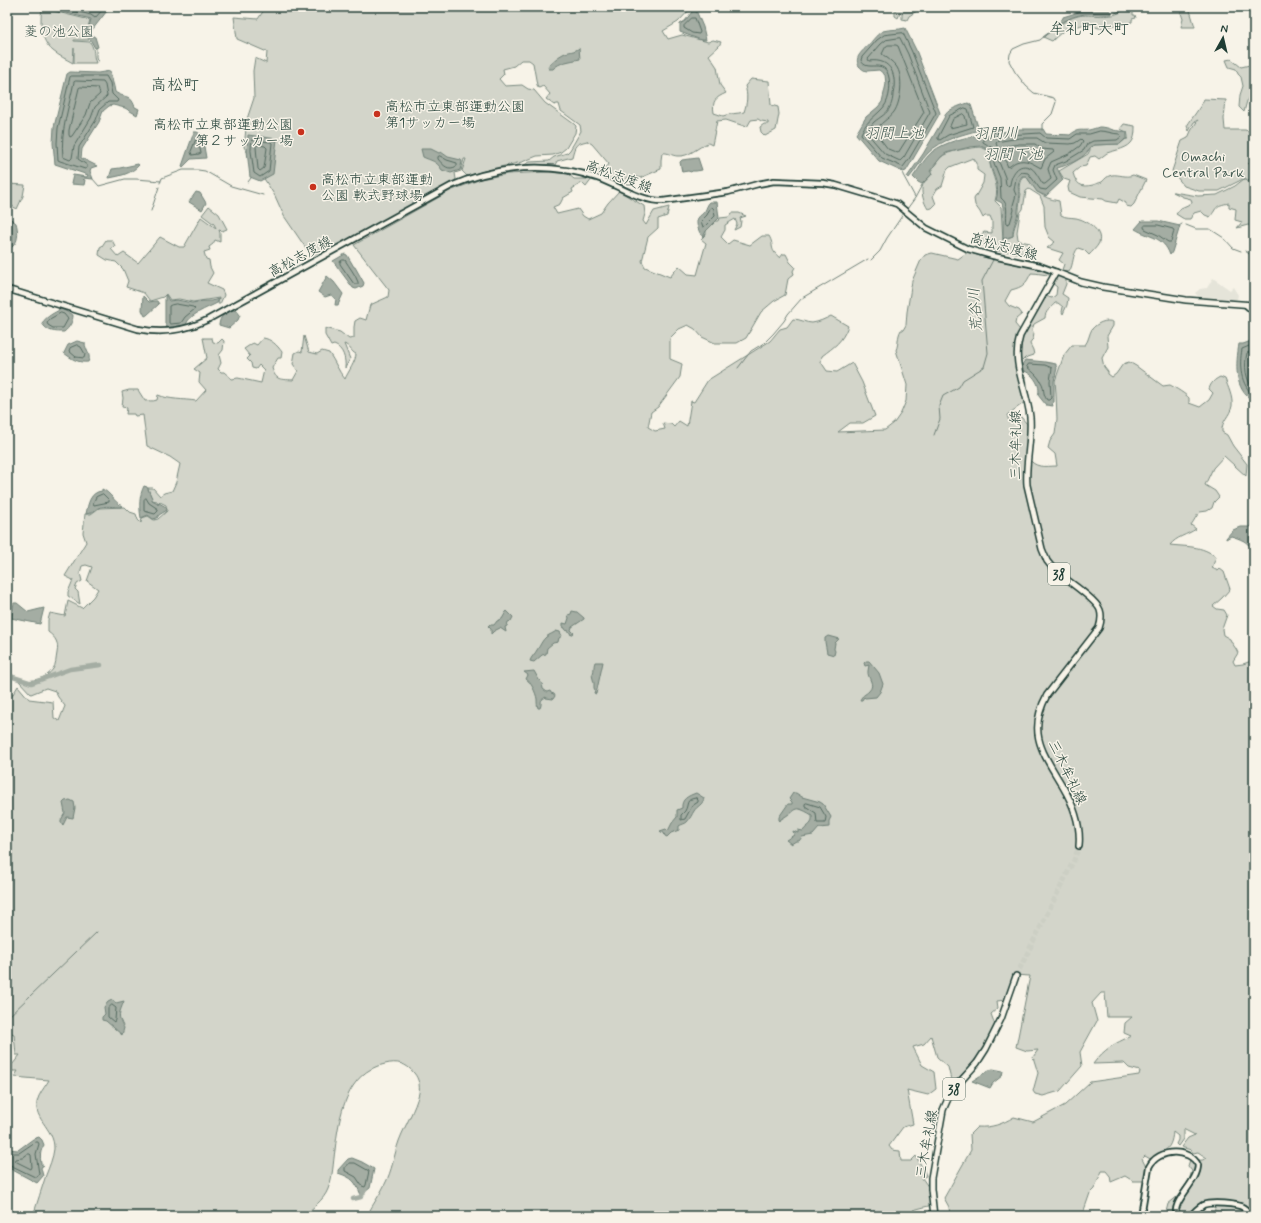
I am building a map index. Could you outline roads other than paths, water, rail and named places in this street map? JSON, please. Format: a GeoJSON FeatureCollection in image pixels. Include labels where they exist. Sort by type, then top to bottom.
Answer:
{"type":"FeatureCollection","features":[{"type":"Feature","properties":{"kind":"main road","name":"高松志度線"},"geometry":{"type":"LineString","coordinates":[[7,289],[138,329],[159,332],[179,330],[207,320],[451,186],[496,171],[538,168],[564,170],[588,175],[611,183],[643,198],[655,201],[728,192],[774,181],[823,183],[835,185],[897,204],[926,228],[968,249],[982,254],[1040,266],[1056,272]]}},
{"type":"Feature","properties":{"kind":"main road"},"geometry":{"type":"LineString","coordinates":[[1056,272],[1081,282],[1103,287],[1186,300],[1254,305]]}},
{"type":"Feature","properties":{"kind":"main road","name":"三木牟礼線"},"geometry":{"type":"LineString","coordinates":[[1056,272],[1024,327],[1018,343],[1017,359],[1030,418],[1026,474],[1027,485],[1042,549],[1055,572],[1095,602],[1101,615],[1099,628],[1047,695],[1041,708],[1038,726],[1038,738],[1042,751],[1073,809],[1078,831],[1079,846]]}},
{"type":"Feature","properties":{"kind":"main road"},"geometry":{"type":"LineString","coordinates":[[1246,305],[1254,312]]}},
{"type":"Feature","properties":{"kind":"main road","name":"三木牟礼線"},"geometry":{"type":"LineString","coordinates":[[934,1216],[931,1178],[943,1110],[951,1092],[978,1063],[986,1049],[1001,1019],[1016,976]]}},
{"type":"Feature","properties":{"kind":"main road"},"geometry":{"type":"LineString","coordinates":[[1141,1216],[1149,1167],[1156,1157],[1169,1153],[1187,1156],[1194,1160],[1198,1165],[1196,1176],[1177,1204],[1175,1211],[1177,1216]]}},
{"type":"Feature","properties":{"kind":"main road"},"geometry":{"type":"LineString","coordinates":[[1191,1216],[1204,1204],[1242,1207],[1247,1211],[1248,1216]]}},
{"type":"Feature","properties":{"kind":"water"},"geometry":{"type":"Polygon","coordinates":[[[49,7],[110,7],[89,34],[95,37],[98,47],[95,48],[87,34],[91,19],[49,9],[49,7]]]}},
{"type":"Feature","properties":{"kind":"water"},"geometry":{"type":"Polygon","coordinates":[[[1088,7],[1109,7],[1112,14],[1080,15],[1059,23],[1063,17],[1088,7]]]}},
{"type":"Feature","properties":{"kind":"water"},"geometry":{"type":"Polygon","coordinates":[[[695,8],[703,27],[706,40],[701,40],[680,32],[680,24],[685,21],[695,8]]]}},
{"type":"Feature","properties":{"kind":"water","name":"羽間上池"},"geometry":{"type":"Polygon","coordinates":[[[905,28],[916,50],[940,113],[906,171],[903,172],[879,161],[856,134],[866,117],[882,102],[886,84],[885,75],[879,70],[866,71],[859,66],[857,59],[860,53],[881,32],[905,28]]]}},
{"type":"Feature","properties":{"kind":"water"},"geometry":{"type":"Polygon","coordinates":[[[579,48],[580,59],[565,62],[553,69],[549,69],[548,67],[553,61],[565,53],[579,48]]]}},
{"type":"Feature","properties":{"kind":"water"},"geometry":{"type":"Polygon","coordinates":[[[110,71],[115,92],[131,100],[135,107],[139,109],[137,115],[125,108],[113,105],[109,106],[103,111],[99,122],[82,149],[81,158],[97,166],[91,168],[90,171],[93,179],[83,178],[82,179],[85,180],[84,185],[71,184],[73,175],[87,177],[88,175],[55,164],[53,143],[54,127],[67,74],[70,72],[98,73],[110,71]]]}},
{"type":"Feature","properties":{"kind":"water"},"geometry":{"type":"Polygon","coordinates":[[[968,103],[971,105],[979,130],[952,138],[939,144],[925,156],[909,178],[907,177],[923,154],[947,112],[968,103]]]}},
{"type":"Feature","properties":{"kind":"water","name":"羽間下池"},"geometry":{"type":"Polygon","coordinates":[[[1099,127],[1127,132],[1127,139],[1120,144],[1095,145],[1090,147],[1081,158],[1057,168],[1063,180],[1046,196],[1037,192],[1026,176],[1022,176],[1018,185],[1020,194],[1013,236],[1003,239],[1003,207],[1002,203],[996,200],[998,190],[990,163],[989,150],[981,146],[946,153],[930,171],[932,174],[922,184],[913,177],[924,161],[937,148],[962,139],[982,134],[985,135],[1020,129],[1043,129],[1046,134],[1070,135],[1077,131],[1099,127]]]}},
{"type":"Feature","properties":{"kind":"water"},"geometry":{"type":"Polygon","coordinates":[[[194,132],[202,135],[206,158],[191,159],[183,167],[182,166],[194,132]]]}},
{"type":"Feature","properties":{"kind":"water"},"geometry":{"type":"Polygon","coordinates":[[[248,135],[277,139],[273,174],[260,181],[250,177],[247,151],[248,135]]]}},
{"type":"Feature","properties":{"kind":"water"},"geometry":{"type":"Polygon","coordinates":[[[421,149],[431,149],[439,153],[441,152],[448,157],[461,160],[460,170],[451,173],[442,170],[435,163],[423,157],[421,149]]]}},
{"type":"Feature","properties":{"kind":"water"},"geometry":{"type":"Polygon","coordinates":[[[698,158],[702,170],[682,172],[680,162],[682,160],[698,158]]]}},
{"type":"Feature","properties":{"kind":"water"},"geometry":{"type":"Polygon","coordinates":[[[139,165],[129,173],[109,178],[112,169],[139,165]]]}},
{"type":"Feature","properties":{"kind":"water"},"geometry":{"type":"Polygon","coordinates":[[[196,192],[200,193],[206,203],[202,210],[189,202],[196,192]]]}},
{"type":"Feature","properties":{"kind":"water"},"geometry":{"type":"Polygon","coordinates":[[[710,202],[717,202],[719,218],[706,231],[703,237],[698,228],[697,220],[705,211],[710,202]]]}},
{"type":"Feature","properties":{"kind":"water"},"geometry":{"type":"Polygon","coordinates":[[[7,216],[16,223],[18,234],[16,243],[7,252],[7,216]]]}},
{"type":"Feature","properties":{"kind":"water"},"geometry":{"type":"Polygon","coordinates":[[[1142,221],[1158,221],[1180,226],[1170,255],[1164,244],[1156,238],[1135,229],[1142,221]]]}},
{"type":"Feature","properties":{"kind":"water"},"geometry":{"type":"Polygon","coordinates":[[[345,254],[355,267],[364,283],[363,286],[356,289],[353,288],[333,261],[345,254]]]}},
{"type":"Feature","properties":{"kind":"water"},"geometry":{"type":"Polygon","coordinates":[[[327,276],[334,282],[343,294],[338,305],[335,305],[336,299],[331,295],[325,297],[318,292],[327,276]]]}},
{"type":"Feature","properties":{"kind":"water"},"geometry":{"type":"Polygon","coordinates":[[[166,295],[169,301],[177,300],[192,303],[219,299],[217,303],[190,318],[186,326],[170,329],[165,323],[166,295]]]}},
{"type":"Feature","properties":{"kind":"water"},"geometry":{"type":"Polygon","coordinates":[[[143,296],[149,302],[157,301],[159,304],[145,316],[142,310],[143,296]]]}},
{"type":"Feature","properties":{"kind":"water"},"geometry":{"type":"Polygon","coordinates":[[[61,309],[73,315],[69,327],[64,332],[54,332],[46,328],[42,323],[48,317],[61,309]]]}},
{"type":"Feature","properties":{"kind":"water"},"geometry":{"type":"Polygon","coordinates":[[[232,310],[237,311],[240,315],[238,320],[229,328],[219,325],[220,319],[232,310]]]}},
{"type":"Feature","properties":{"kind":"water"},"geometry":{"type":"Polygon","coordinates":[[[1254,340],[1254,401],[1242,390],[1239,383],[1237,359],[1239,344],[1254,340]]]}},
{"type":"Feature","properties":{"kind":"water"},"geometry":{"type":"Polygon","coordinates":[[[77,341],[85,343],[89,355],[88,362],[75,360],[64,353],[68,345],[77,341]]]}},
{"type":"Feature","properties":{"kind":"water"},"geometry":{"type":"Polygon","coordinates":[[[1025,360],[1056,364],[1057,368],[1054,381],[1053,406],[1046,405],[1038,395],[1039,388],[1033,377],[1023,371],[1022,365],[1025,360]]]}},
{"type":"Feature","properties":{"kind":"water"},"geometry":{"type":"Polygon","coordinates":[[[144,486],[147,487],[152,500],[158,505],[159,503],[166,507],[167,510],[157,518],[153,519],[148,515],[141,518],[140,502],[144,486]]]}},
{"type":"Feature","properties":{"kind":"water"},"geometry":{"type":"Polygon","coordinates":[[[102,489],[122,506],[101,507],[86,514],[90,499],[98,492],[102,491],[102,489]]]}},
{"type":"Feature","properties":{"kind":"water"},"geometry":{"type":"Polygon","coordinates":[[[1240,527],[1254,528],[1254,549],[1236,537],[1231,536],[1226,539],[1233,530],[1240,527]]]}},
{"type":"Feature","properties":{"kind":"water"},"geometry":{"type":"Polygon","coordinates":[[[14,603],[17,603],[28,612],[44,608],[40,624],[11,618],[14,603]]]}},
{"type":"Feature","properties":{"kind":"water"},"geometry":{"type":"Polygon","coordinates":[[[507,611],[513,617],[505,627],[506,632],[500,628],[491,634],[491,629],[488,626],[490,624],[494,625],[497,621],[502,619],[507,611]]]}},
{"type":"Feature","properties":{"kind":"water"},"geometry":{"type":"Polygon","coordinates":[[[572,611],[577,612],[584,619],[572,627],[571,630],[574,633],[571,635],[569,631],[565,630],[563,627],[563,623],[567,624],[569,618],[568,615],[571,614],[572,611]]]}},
{"type":"Feature","properties":{"kind":"water"},"geometry":{"type":"Polygon","coordinates":[[[556,631],[560,632],[562,636],[559,638],[558,642],[553,643],[547,648],[546,654],[542,655],[534,662],[530,661],[542,641],[556,631]]]}},
{"type":"Feature","properties":{"kind":"water"},"geometry":{"type":"Polygon","coordinates":[[[828,636],[839,639],[835,643],[834,655],[827,653],[825,638],[828,636]]]}},
{"type":"Feature","properties":{"kind":"water"},"geometry":{"type":"Polygon","coordinates":[[[869,661],[879,673],[883,684],[876,697],[864,697],[860,700],[872,686],[868,674],[869,665],[865,666],[864,663],[869,661]]]}},
{"type":"Feature","properties":{"kind":"water"},"geometry":{"type":"Polygon","coordinates":[[[595,662],[603,662],[596,694],[594,693],[595,690],[592,675],[595,662]]]}},
{"type":"Feature","properties":{"kind":"water"},"geometry":{"type":"Polygon","coordinates":[[[534,671],[542,683],[543,689],[547,692],[550,691],[555,696],[553,699],[546,697],[544,698],[541,701],[540,708],[538,708],[533,688],[526,679],[528,675],[524,672],[534,671]]]}},
{"type":"Feature","properties":{"kind":"water"},"geometry":{"type":"Polygon","coordinates":[[[696,793],[704,798],[702,802],[695,809],[687,822],[679,826],[679,830],[671,833],[667,837],[665,836],[664,833],[660,831],[666,829],[668,831],[677,817],[677,810],[682,808],[684,800],[696,793]]]}},
{"type":"Feature","properties":{"kind":"water"},"geometry":{"type":"Polygon","coordinates":[[[793,793],[820,802],[823,804],[831,817],[829,827],[819,828],[813,835],[802,837],[799,841],[791,844],[786,840],[794,835],[793,831],[798,833],[798,830],[803,831],[811,823],[812,819],[812,815],[806,811],[798,809],[780,821],[779,820],[779,817],[788,804],[792,804],[789,799],[793,793]]]}},
{"type":"Feature","properties":{"kind":"water"},"geometry":{"type":"Polygon","coordinates":[[[70,800],[74,802],[75,808],[73,818],[67,817],[63,825],[61,820],[65,813],[63,803],[70,800]]]}},
{"type":"Feature","properties":{"kind":"water"},"geometry":{"type":"Polygon","coordinates":[[[112,1000],[116,1003],[124,1001],[120,1014],[120,1020],[124,1028],[122,1035],[106,1021],[102,1020],[102,1017],[105,1014],[104,1007],[112,1000]]]}},
{"type":"Feature","properties":{"kind":"water"},"geometry":{"type":"Polygon","coordinates":[[[993,1069],[1003,1071],[1002,1076],[993,1083],[990,1088],[972,1081],[989,1070],[993,1069]]]}},
{"type":"Feature","properties":{"kind":"water"},"geometry":{"type":"Polygon","coordinates":[[[39,1137],[44,1145],[40,1156],[41,1164],[44,1166],[41,1168],[43,1176],[37,1183],[7,1167],[7,1149],[18,1150],[33,1139],[39,1137]]]}},
{"type":"Feature","properties":{"kind":"water"},"geometry":{"type":"Polygon","coordinates":[[[352,1158],[374,1169],[370,1188],[361,1195],[353,1181],[338,1173],[338,1170],[348,1159],[352,1158]]]}},
{"type":"Feature","properties":{"kind":"waterway"},"geometry":{"type":"LineString","coordinates":[[1115,13],[1121,11],[1121,7]]}},
{"type":"Feature","properties":{"kind":"waterway"},"geometry":{"type":"LineString","coordinates":[[1042,130],[1042,124],[1052,114],[1056,102],[1054,98],[1034,93],[1026,86],[1015,72],[1009,61],[1010,54],[1013,49],[1024,44],[1040,40],[1060,23]]}},
{"type":"Feature","properties":{"kind":"waterway"},"geometry":{"type":"LineString","coordinates":[[96,48],[96,57],[98,62]]}},
{"type":"Feature","properties":{"kind":"waterway"},"geometry":{"type":"LineString","coordinates":[[160,183],[162,178],[183,170],[198,170],[205,171],[231,186],[263,195]]}},
{"type":"Feature","properties":{"kind":"waterway"},"geometry":{"type":"LineString","coordinates":[[902,170],[903,175],[915,197]]}},
{"type":"Feature","properties":{"kind":"waterway"},"geometry":{"type":"LineString","coordinates":[[92,178],[99,186],[125,179],[161,181]]}},
{"type":"Feature","properties":{"kind":"waterway"},"geometry":{"type":"LineString","coordinates":[[248,182],[251,178]]}},
{"type":"Feature","properties":{"kind":"waterway","name":"羽間川"},"geometry":{"type":"LineString","coordinates":[[907,209],[922,185]]}},
{"type":"Feature","properties":{"kind":"waterway"},"geometry":{"type":"LineString","coordinates":[[151,211],[159,187]]}},
{"type":"Feature","properties":{"kind":"waterway","name":"羽間川"},"geometry":{"type":"LineString","coordinates":[[871,260],[880,251],[904,213]]}},
{"type":"Feature","properties":{"kind":"waterway"},"geometry":{"type":"LineString","coordinates":[[1186,225],[1196,229],[1210,229],[1224,238],[1233,248],[1241,251]]}},
{"type":"Feature","properties":{"kind":"waterway","name":"荒谷川"},"geometry":{"type":"LineString","coordinates":[[995,255],[1004,238]]}},
{"type":"Feature","properties":{"kind":"waterway"},"geometry":{"type":"LineString","coordinates":[[1245,251],[1254,257]]}},
{"type":"Feature","properties":{"kind":"waterway","name":"荒谷川"},"geometry":{"type":"LineString","coordinates":[[934,435],[940,419],[939,406],[943,396],[959,387],[963,380],[984,367],[988,353],[982,281],[994,258]]}},
{"type":"Feature","properties":{"kind":"waterway","name":"羽間川"},"geometry":{"type":"LineString","coordinates":[[738,368],[751,351],[764,343],[773,334],[802,298],[868,259]]}},
{"type":"Feature","properties":{"kind":"waterway"},"geometry":{"type":"LineString","coordinates":[[7,675],[32,683],[70,669],[101,665]]}},
{"type":"Feature","properties":{"kind":"waterway"},"geometry":{"type":"LineString","coordinates":[[7,1018],[97,932]]}},
{"type":"Feature","properties":{"kind":"waterway"},"geometry":{"type":"LineString","coordinates":[[353,1199],[361,1197],[365,1190]]}},
{"type":"Feature","properties":{"kind":"tunnel"},"geometry":{"type":"LineString","coordinates":[[1016,976],[1074,860],[1079,846]]}},
{"type":"Feature","properties":{"kind":"place","name":"高松市立東部運動公園 第1サッカー場"},"geometry":{"type":"Point","coordinates":[377,114]}},
{"type":"Feature","properties":{"kind":"place","name":"高松市立東部運動公園 第２サッカー場"},"geometry":{"type":"Point","coordinates":[301,132]}},
{"type":"Feature","properties":{"kind":"place","name":"高松市立東部運動 公園 軟式野球場"},"geometry":{"type":"Point","coordinates":[313,187]}},
{"type":"Feature","properties":{"kind":"district","name":"牟礼町大町"},"geometry":{"type":"Point","coordinates":[1089,28]}},
{"type":"Feature","properties":{"kind":"district","name":"高松町"},"geometry":{"type":"Point","coordinates":[175,84]}},
{"type":"Feature","properties":{"kind":"park label","name":"菱の池公園"},"geometry":{"type":"Point","coordinates":[59,31]}},
{"type":"Feature","properties":{"kind":"park label","name":"Omachi Central Park"},"geometry":{"type":"Point","coordinates":[1203,164]}}]}
